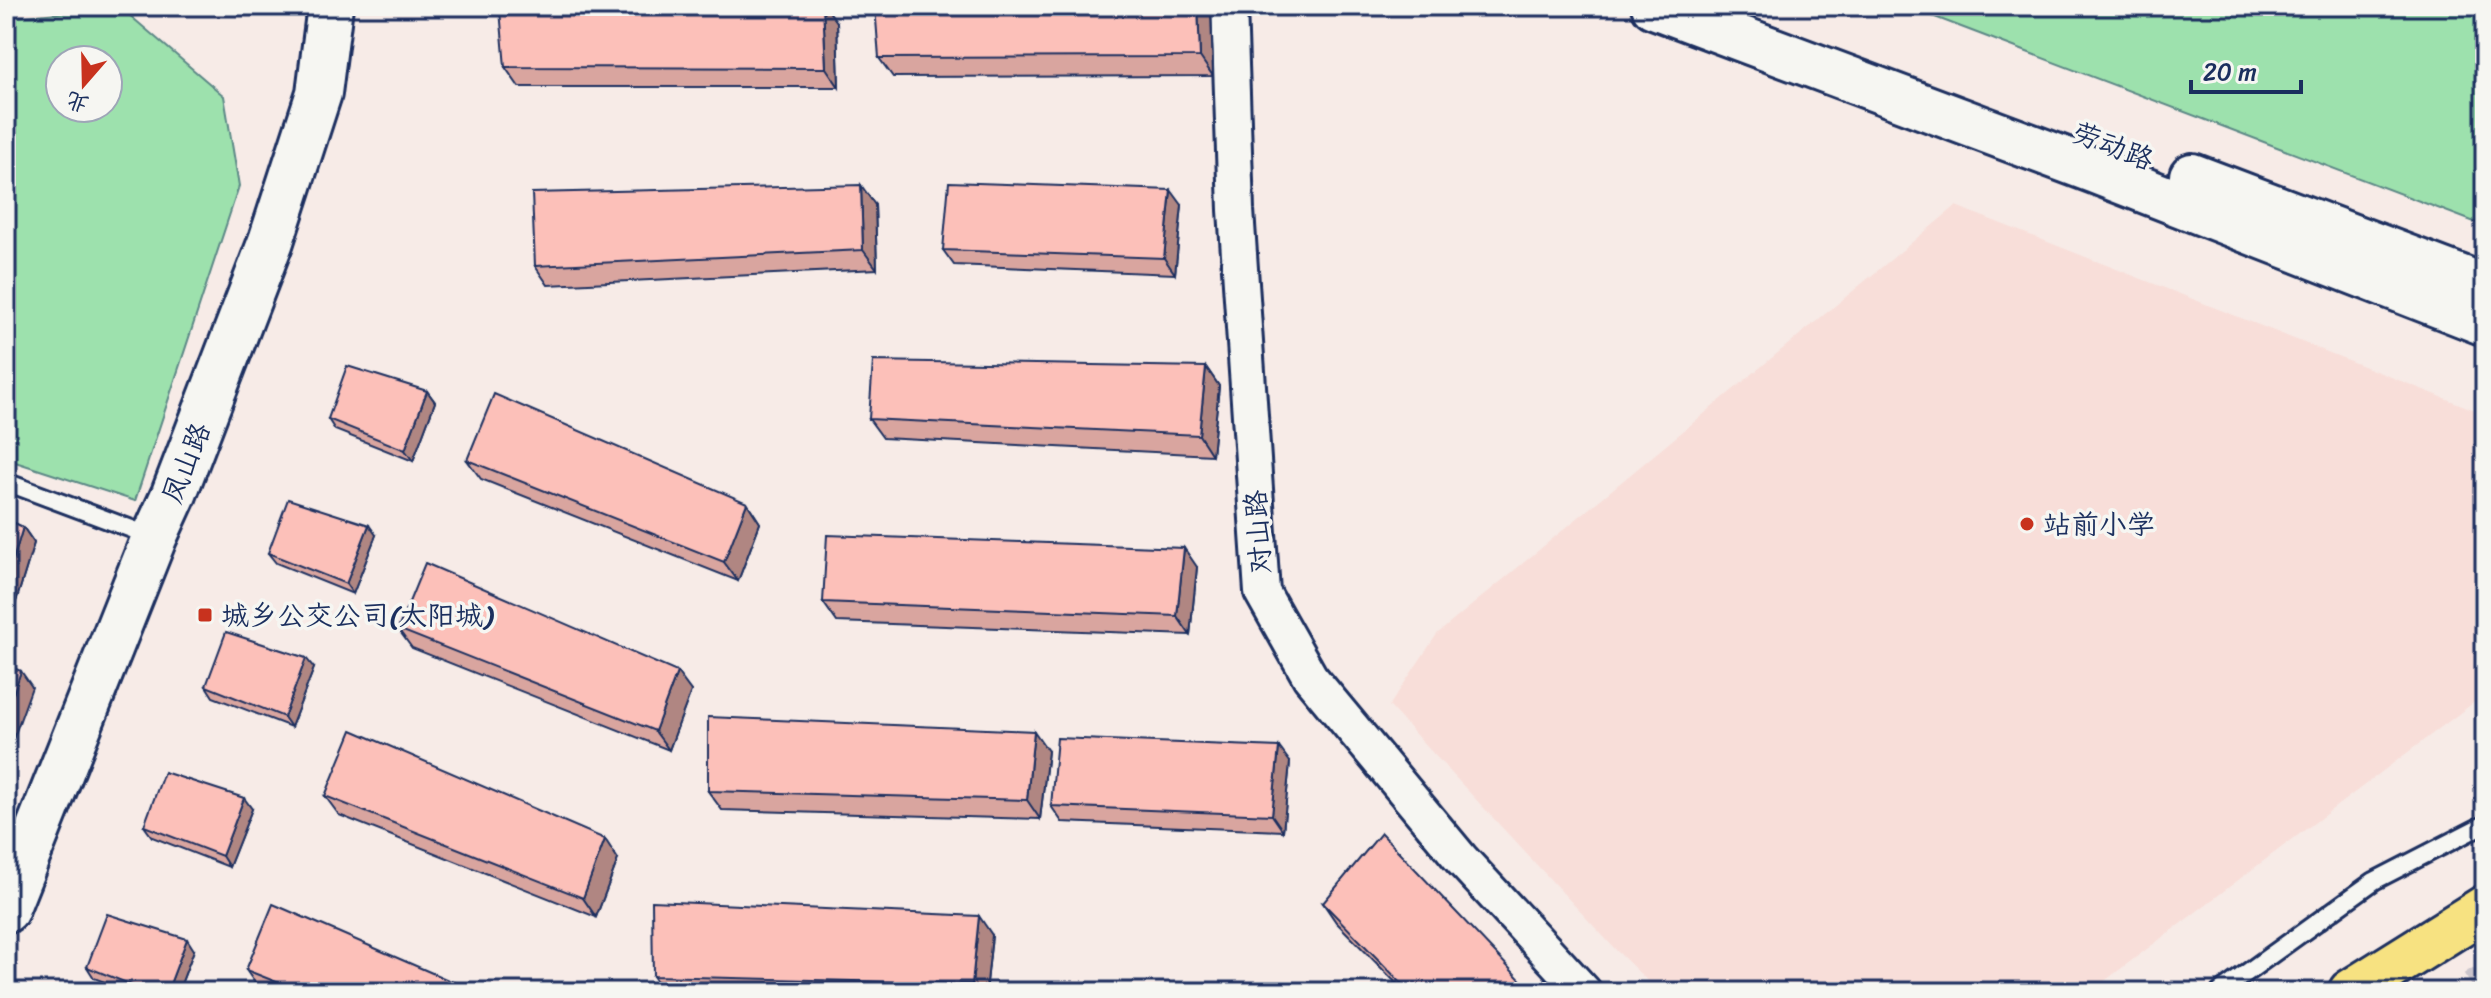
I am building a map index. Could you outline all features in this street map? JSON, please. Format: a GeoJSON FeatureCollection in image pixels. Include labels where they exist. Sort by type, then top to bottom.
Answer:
{"type":"FeatureCollection","features":[{"type":"Feature","properties":{"kind":"highway"},"geometry":{"type":"LineString","coordinates":[[2351,992],[2485,908]]}},
{"type":"Feature","properties":{"kind":"main road","name":"凤山路"},"geometry":{"type":"LineString","coordinates":[[6,910],[174,494],[271,241],[319,93],[330,6]]}},
{"type":"Feature","properties":{"kind":"main road"},"geometry":{"type":"LineString","coordinates":[[1654,6],[2095,171],[2485,323]]}},
{"type":"Feature","properties":{"kind":"main road","name":"劳动路"},"geometry":{"type":"LineString","coordinates":[[1740,6],[2485,287]]}},
{"type":"Feature","properties":{"kind":"street","name":"对山路"},"geometry":{"type":"LineString","coordinates":[[1229,6],[1236,210],[1262,592],[1310,677],[1461,859],[1584,992]]}},
{"type":"Feature","properties":{"kind":"lane"},"geometry":{"type":"LineString","coordinates":[[6,482],[154,538]]}},
{"type":"Feature","properties":{"kind":"lane"},"geometry":{"type":"LineString","coordinates":[[2220,992],[2374,881],[2485,824]]}},
{"type":"Feature","properties":{"kind":"shaded area","name":"站前小学"},"geometry":{"type":"Polygon","coordinates":[[[1956,206],[2485,414],[2485,694],[2090,992],[1659,992],[1616,950],[1389,706],[1437,634],[1956,206]]]}},
{"type":"Feature","properties":{"kind":"green space"},"geometry":{"type":"Polygon","coordinates":[[[1906,6],[2485,6],[2485,226],[1906,6]]]}},
{"type":"Feature","properties":{"kind":"green space"},"geometry":{"type":"Polygon","coordinates":[[[120,7],[224,96],[239,186],[135,501],[6,459],[6,18],[120,7]]]}},
{"type":"Feature","properties":{"kind":"building"},"geometry":{"type":"Polygon","coordinates":[[[823,6],[826,68],[505,67],[500,10],[823,6]]]}},
{"type":"Feature","properties":{"kind":"building"},"geometry":{"type":"Polygon","coordinates":[[[875,6],[1198,6],[1200,57],[879,58],[875,6]]]}},
{"type":"Feature","properties":{"kind":"building"},"geometry":{"type":"Polygon","coordinates":[[[949,182],[1171,190],[1164,258],[943,250],[949,182]]]}},
{"type":"Feature","properties":{"kind":"building"},"geometry":{"type":"Polygon","coordinates":[[[861,185],[863,250],[535,266],[532,193],[861,185]]]}},
{"type":"Feature","properties":{"kind":"building"},"geometry":{"type":"Polygon","coordinates":[[[873,361],[1206,367],[1199,435],[869,419],[873,361]]]}},
{"type":"Feature","properties":{"kind":"building"},"geometry":{"type":"Polygon","coordinates":[[[347,366],[427,391],[405,450],[328,419],[347,366]]]}},
{"type":"Feature","properties":{"kind":"building"},"geometry":{"type":"Polygon","coordinates":[[[494,394],[747,503],[724,562],[467,460],[494,394]]]}},
{"type":"Feature","properties":{"kind":"building"},"geometry":{"type":"Polygon","coordinates":[[[288,499],[369,525],[346,584],[268,553],[288,499]]]}},
{"type":"Feature","properties":{"kind":"building"},"geometry":{"type":"Polygon","coordinates":[[[6,519],[23,527],[6,583],[6,519]]]}},
{"type":"Feature","properties":{"kind":"building"},"geometry":{"type":"Polygon","coordinates":[[[827,535],[1184,548],[1177,616],[823,602],[827,535]]]}},
{"type":"Feature","properties":{"kind":"building"},"geometry":{"type":"Polygon","coordinates":[[[425,563],[677,672],[655,731],[398,629],[425,563]]]}},
{"type":"Feature","properties":{"kind":"building"},"geometry":{"type":"Polygon","coordinates":[[[226,632],[306,658],[284,717],[206,686],[226,632]]]}},
{"type":"Feature","properties":{"kind":"building"},"geometry":{"type":"Polygon","coordinates":[[[6,665],[21,671],[6,714],[6,665]]]}},
{"type":"Feature","properties":{"kind":"building"},"geometry":{"type":"Polygon","coordinates":[[[708,717],[1034,731],[1027,800],[708,791],[708,717]]]}},
{"type":"Feature","properties":{"kind":"building"},"geometry":{"type":"Polygon","coordinates":[[[352,730],[605,839],[583,898],[325,796],[352,730]]]}},
{"type":"Feature","properties":{"kind":"building"},"geometry":{"type":"Polygon","coordinates":[[[1057,738],[1279,747],[1272,815],[1051,806],[1057,738]]]}},
{"type":"Feature","properties":{"kind":"building"},"geometry":{"type":"Polygon","coordinates":[[[164,772],[244,798],[222,856],[144,826],[164,772]]]}},
{"type":"Feature","properties":{"kind":"building"},"geometry":{"type":"Polygon","coordinates":[[[1381,833],[1532,992],[1410,992],[1323,903],[1381,833]]]}},
{"type":"Feature","properties":{"kind":"building"},"geometry":{"type":"Polygon","coordinates":[[[652,901],[979,916],[972,984],[653,976],[652,901]]]}},
{"type":"Feature","properties":{"kind":"building"},"geometry":{"type":"Polygon","coordinates":[[[273,904],[476,992],[302,992],[246,970],[273,904]]]}},
{"type":"Feature","properties":{"kind":"building"},"geometry":{"type":"Polygon","coordinates":[[[107,914],[187,939],[167,992],[149,992],[87,967],[107,914]]]}},
{"type":"Feature","properties":{"kind":"tunnel"},"geometry":{"type":"LineString","coordinates":[[2476,992],[2485,986]]}},
{"type":"Feature","properties":{"kind":"place","name":"站前小学"},"geometry":{"type":"Point","coordinates":[2027,524]}},
{"type":"Feature","properties":{"kind":"place","name":"城乡公交公司(太阳城)"},"geometry":{"type":"Point","coordinates":[205,615]}}]}
